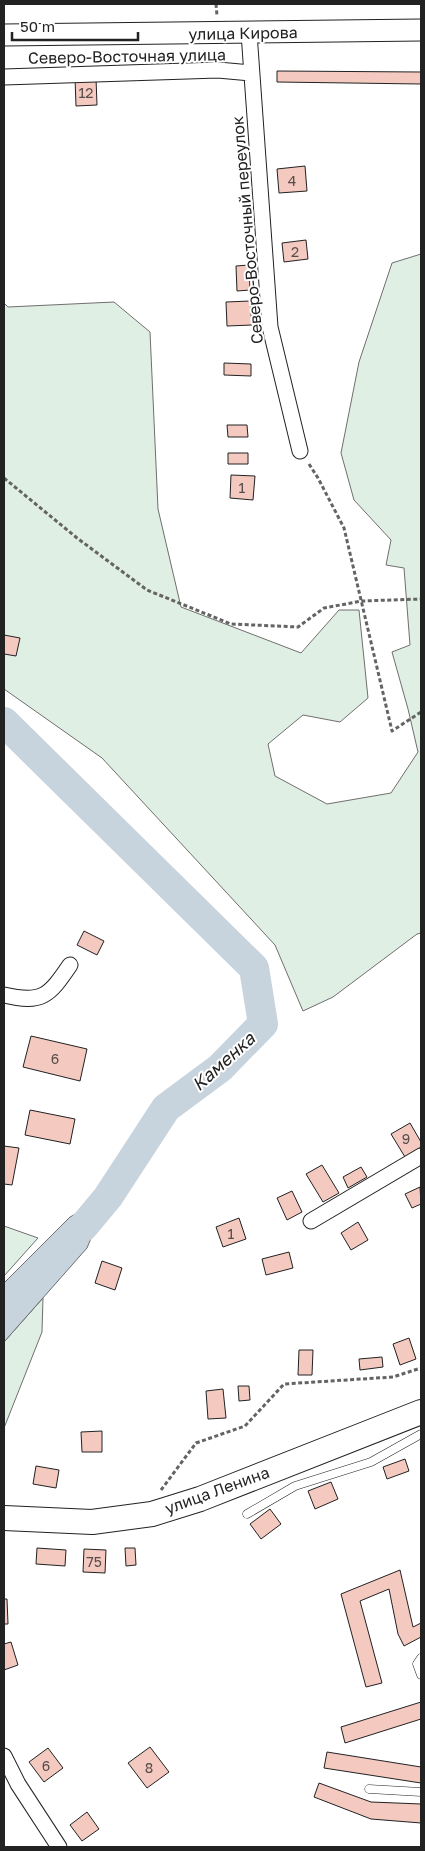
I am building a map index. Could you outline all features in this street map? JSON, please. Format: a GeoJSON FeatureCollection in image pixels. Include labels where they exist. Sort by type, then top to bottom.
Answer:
{"type":"FeatureCollection","features":[{"type":"Feature","properties":{"kind":"main road","name":"улица Ленина"},"geometry":{"type":"LineString","coordinates":[[4,1518],[92,1522],[152,1514],[200,1499],[421,1412]]}},
{"type":"Feature","properties":{"kind":"street","name":"улица Кирова"},"geometry":{"type":"LineString","coordinates":[[4,36],[421,30]]}},
{"type":"Feature","properties":{"kind":"street","name":"Северо-Восточный переулок"},"geometry":{"type":"LineString","coordinates":[[249,33],[270,327],[300,451]]}},
{"type":"Feature","properties":{"kind":"street","name":"Северо-Восточная улица"},"geometry":{"type":"LineString","coordinates":[[4,77],[218,70],[251,73]]}},
{"type":"Feature","properties":{"kind":"street"},"geometry":{"type":"LineString","coordinates":[[4,995],[35,999],[55,986],[70,965]]}},
{"type":"Feature","properties":{"kind":"street"},"geometry":{"type":"LineString","coordinates":[[311,1222],[421,1156]]}},
{"type":"Feature","properties":{"kind":"street"},"geometry":{"type":"LineString","coordinates":[[4,1756],[18,1784],[59,1847]]}},
{"type":"Feature","properties":{"kind":"lane"},"geometry":{"type":"LineString","coordinates":[[248,1514],[295,1486],[371,1462],[421,1434]]}},
{"type":"Feature","properties":{"kind":"lane"},"geometry":{"type":"LineString","coordinates":[[421,1658],[416,1664],[421,1675]]}},
{"type":"Feature","properties":{"kind":"lane"},"geometry":{"type":"LineString","coordinates":[[369,1789],[421,1792]]}},
{"type":"Feature","properties":{"kind":"path"},"geometry":{"type":"LineString","coordinates":[[300,451],[318,478],[344,528],[392,731],[421,712]]}},
{"type":"Feature","properties":{"kind":"path"},"geometry":{"type":"LineString","coordinates":[[4,478],[77,538],[147,590],[231,624],[298,627],[324,608],[362,601],[421,599]]}},
{"type":"Feature","properties":{"kind":"path"},"geometry":{"type":"LineString","coordinates":[[159,1494],[196,1444],[245,1426],[284,1384],[393,1376],[421,1368]]}},
{"type":"Feature","properties":{"kind":"green space"},"geometry":{"type":"Polygon","coordinates":[[[421,254],[421,933],[417,934],[333,997],[303,1011],[275,945],[102,758],[4,689],[4,303],[8,307],[114,302],[150,332],[158,509],[181,607],[301,653],[339,610],[359,610],[368,698],[340,722],[303,715],[268,744],[275,776],[327,804],[391,793],[418,752],[392,652],[410,645],[404,568],[386,565],[391,540],[354,500],[341,453],[359,362],[392,263],[421,254]]]}},
{"type":"Feature","properties":{"kind":"green space"},"geometry":{"type":"Polygon","coordinates":[[[4,1226],[38,1238],[4,1276],[4,1226]]]}},
{"type":"Feature","properties":{"kind":"green space"},"geometry":{"type":"Polygon","coordinates":[[[43,1298],[42,1332],[4,1428],[4,1342],[43,1298]]]}},
{"type":"Feature","properties":{"kind":"shaded area"},"geometry":{"type":"Polygon","coordinates":[[[108,1197],[87,1248],[4,1342],[4,1283],[70,1217],[108,1197]]]}},
{"type":"Feature","properties":{"kind":"building"},"geometry":{"type":"Polygon","coordinates":[[[277,71],[421,72],[421,84],[277,82],[277,71]]]}},
{"type":"Feature","properties":{"kind":"building"},"geometry":{"type":"Polygon","coordinates":[[[75,78],[96,78],[97,105],[76,106],[75,78]]]}},
{"type":"Feature","properties":{"kind":"building"},"geometry":{"type":"Polygon","coordinates":[[[305,166],[307,191],[279,193],[277,169],[305,166]]]}},
{"type":"Feature","properties":{"kind":"building"},"geometry":{"type":"Polygon","coordinates":[[[306,240],[308,259],[284,262],[282,243],[306,240]]]}},
{"type":"Feature","properties":{"kind":"building"},"geometry":{"type":"Polygon","coordinates":[[[249,265],[250,290],[237,291],[236,266],[249,265]]]}},
{"type":"Feature","properties":{"kind":"building"},"geometry":{"type":"Polygon","coordinates":[[[250,301],[252,325],[227,326],[226,302],[250,301]]]}},
{"type":"Feature","properties":{"kind":"building"},"geometry":{"type":"Polygon","coordinates":[[[224,363],[251,364],[251,376],[224,375],[224,363]]]}},
{"type":"Feature","properties":{"kind":"building"},"geometry":{"type":"Polygon","coordinates":[[[227,425],[247,425],[248,437],[228,437],[227,425]]]}},
{"type":"Feature","properties":{"kind":"building"},"geometry":{"type":"Polygon","coordinates":[[[228,453],[248,453],[248,464],[228,464],[228,453]]]}},
{"type":"Feature","properties":{"kind":"building"},"geometry":{"type":"Polygon","coordinates":[[[231,475],[255,476],[253,500],[230,498],[231,475]]]}},
{"type":"Feature","properties":{"kind":"building"},"geometry":{"type":"Polygon","coordinates":[[[4,635],[20,638],[16,656],[4,654],[4,635]]]}},
{"type":"Feature","properties":{"kind":"building"},"geometry":{"type":"Polygon","coordinates":[[[84,931],[104,941],[97,955],[77,945],[84,931]]]}},
{"type":"Feature","properties":{"kind":"building"},"geometry":{"type":"Polygon","coordinates":[[[31,1036],[87,1049],[80,1081],[23,1067],[31,1036]]]}},
{"type":"Feature","properties":{"kind":"building"},"geometry":{"type":"Polygon","coordinates":[[[30,1110],[75,1119],[70,1144],[25,1135],[30,1110]]]}},
{"type":"Feature","properties":{"kind":"building"},"geometry":{"type":"Polygon","coordinates":[[[410,1123],[421,1142],[421,1147],[405,1157],[391,1134],[410,1123]]]}},
{"type":"Feature","properties":{"kind":"building"},"geometry":{"type":"Polygon","coordinates":[[[4,1146],[19,1148],[12,1185],[4,1184],[4,1146]]]}},
{"type":"Feature","properties":{"kind":"building"},"geometry":{"type":"Polygon","coordinates":[[[322,1165],[339,1193],[323,1202],[306,1174],[322,1165]]]}},
{"type":"Feature","properties":{"kind":"building"},"geometry":{"type":"Polygon","coordinates":[[[361,1167],[367,1177],[348,1188],[343,1177],[361,1167]]]}},
{"type":"Feature","properties":{"kind":"building"},"geometry":{"type":"Polygon","coordinates":[[[420,1187],[421,1204],[412,1208],[405,1194],[420,1187]]]}},
{"type":"Feature","properties":{"kind":"building"},"geometry":{"type":"Polygon","coordinates":[[[292,1191],[302,1212],[287,1220],[277,1198],[292,1191]]]}},
{"type":"Feature","properties":{"kind":"building"},"geometry":{"type":"Polygon","coordinates":[[[239,1218],[246,1239],[223,1247],[216,1227],[239,1218]]]}},
{"type":"Feature","properties":{"kind":"building"},"geometry":{"type":"Polygon","coordinates":[[[358,1222],[368,1240],[351,1250],[341,1233],[358,1222]]]}},
{"type":"Feature","properties":{"kind":"building"},"geometry":{"type":"Polygon","coordinates":[[[289,1252],[293,1268],[266,1275],[262,1259],[289,1252]]]}},
{"type":"Feature","properties":{"kind":"building"},"geometry":{"type":"Polygon","coordinates":[[[102,1261],[122,1268],[115,1290],[95,1283],[102,1261]]]}},
{"type":"Feature","properties":{"kind":"building"},"geometry":{"type":"Polygon","coordinates":[[[409,1338],[416,1359],[400,1365],[393,1344],[409,1338]]]}},
{"type":"Feature","properties":{"kind":"building"},"geometry":{"type":"Polygon","coordinates":[[[299,1350],[313,1350],[312,1375],[298,1375],[299,1350]]]}},
{"type":"Feature","properties":{"kind":"building"},"geometry":{"type":"Polygon","coordinates":[[[382,1357],[383,1367],[360,1370],[359,1359],[382,1357]]]}},
{"type":"Feature","properties":{"kind":"building"},"geometry":{"type":"Polygon","coordinates":[[[238,1386],[249,1386],[250,1400],[239,1401],[238,1386]]]}},
{"type":"Feature","properties":{"kind":"building"},"geometry":{"type":"Polygon","coordinates":[[[223,1389],[226,1418],[208,1419],[206,1391],[223,1389]]]}},
{"type":"Feature","properties":{"kind":"building"},"geometry":{"type":"Polygon","coordinates":[[[102,1431],[102,1452],[82,1452],[81,1432],[102,1431]]]}},
{"type":"Feature","properties":{"kind":"building"},"geometry":{"type":"Polygon","coordinates":[[[405,1459],[409,1471],[387,1479],[383,1467],[405,1459]]]}},
{"type":"Feature","properties":{"kind":"building"},"geometry":{"type":"Polygon","coordinates":[[[36,1466],[59,1470],[56,1488],[33,1484],[36,1466]]]}},
{"type":"Feature","properties":{"kind":"building"},"geometry":{"type":"Polygon","coordinates":[[[331,1482],[338,1499],[315,1509],[308,1491],[331,1482]]]}},
{"type":"Feature","properties":{"kind":"building"},"geometry":{"type":"Polygon","coordinates":[[[270,1509],[281,1524],[261,1539],[250,1524],[270,1509]]]}},
{"type":"Feature","properties":{"kind":"building"},"geometry":{"type":"Polygon","coordinates":[[[37,1548],[66,1550],[65,1566],[36,1564],[37,1548]]]}},
{"type":"Feature","properties":{"kind":"building"},"geometry":{"type":"Polygon","coordinates":[[[125,1548],[135,1548],[136,1565],[126,1566],[125,1548]]]}},
{"type":"Feature","properties":{"kind":"building"},"geometry":{"type":"Polygon","coordinates":[[[84,1549],[106,1550],[105,1573],[83,1572],[84,1549]]]}},
{"type":"Feature","properties":{"kind":"building"},"geometry":{"type":"Polygon","coordinates":[[[400,1570],[413,1627],[421,1623],[421,1637],[404,1646],[398,1634],[389,1589],[360,1601],[382,1683],[366,1687],[341,1594],[400,1570]]]}},
{"type":"Feature","properties":{"kind":"building"},"geometry":{"type":"Polygon","coordinates":[[[4,1599],[7,1599],[8,1624],[4,1624],[4,1599]]]}},
{"type":"Feature","properties":{"kind":"building"},"geometry":{"type":"Polygon","coordinates":[[[11,1642],[18,1665],[4,1670],[4,1644],[11,1642]]]}},
{"type":"Feature","properties":{"kind":"building"},"geometry":{"type":"Polygon","coordinates":[[[421,1702],[421,1719],[345,1743],[341,1727],[421,1702]]]}},
{"type":"Feature","properties":{"kind":"building"},"geometry":{"type":"Polygon","coordinates":[[[150,1747],[169,1772],[147,1788],[128,1763],[150,1747]]]}},
{"type":"Feature","properties":{"kind":"building"},"geometry":{"type":"Polygon","coordinates":[[[48,1748],[63,1768],[44,1782],[29,1762],[48,1748]]]}},
{"type":"Feature","properties":{"kind":"building"},"geometry":{"type":"Polygon","coordinates":[[[327,1752],[421,1767],[421,1783],[324,1768],[327,1752]]]}},
{"type":"Feature","properties":{"kind":"building"},"geometry":{"type":"Polygon","coordinates":[[[319,1783],[371,1802],[421,1804],[421,1823],[371,1819],[314,1797],[319,1783]]]}},
{"type":"Feature","properties":{"kind":"building"},"geometry":{"type":"Polygon","coordinates":[[[87,1812],[99,1829],[82,1841],[70,1825],[87,1812]]]}},
{"type":"Feature","properties":{"kind":"waterway","name":"Каменка"},"geometry":{"type":"LineString","coordinates":[[4,722],[254,968],[263,1024],[220,1068],[166,1108],[108,1197],[83,1227]]}}]}
